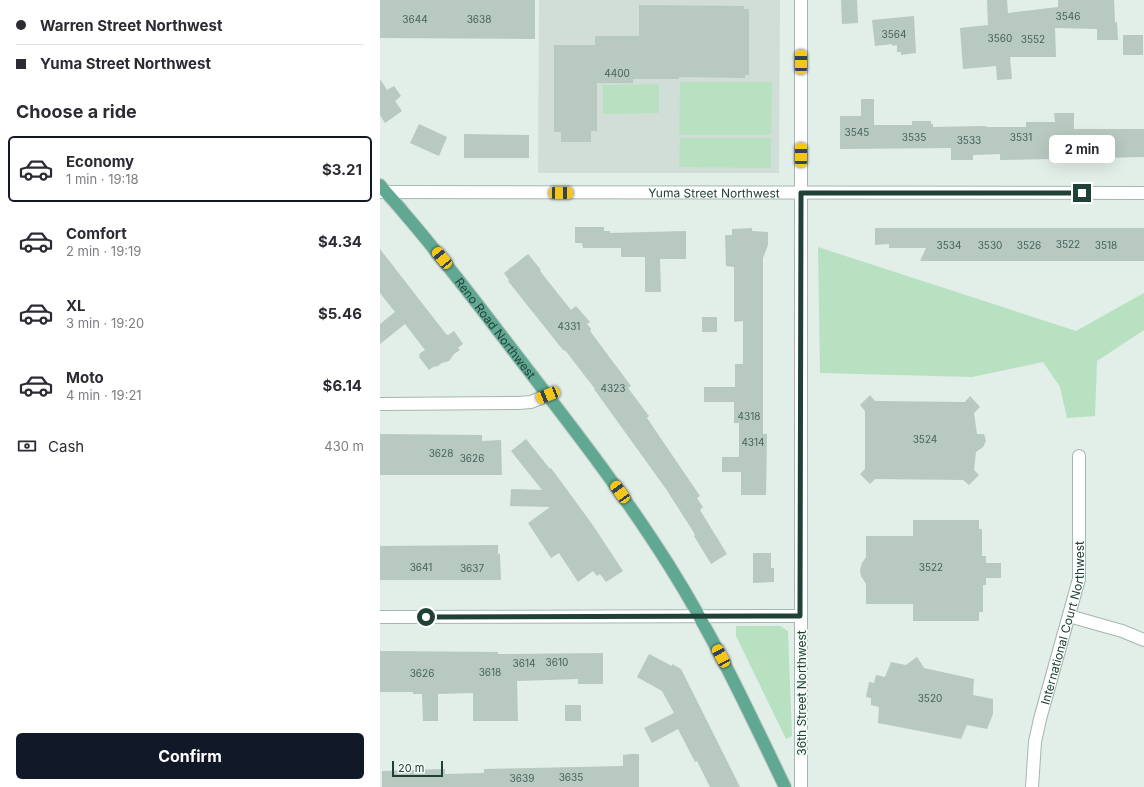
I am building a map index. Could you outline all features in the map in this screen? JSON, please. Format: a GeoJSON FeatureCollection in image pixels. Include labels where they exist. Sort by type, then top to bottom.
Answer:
{"type":"FeatureCollection","features":[{"type":"Feature","properties":{"kind":"main road","name":"Reno Road Northwest"},"geometry":{"type":"LineString","coordinates":[[382,190],[404,212],[442,258],[612,480],[645,528],[700,617],[751,716],[785,787]]}},
{"type":"Feature","properties":{"kind":"street","name":"36th Street Northwest"},"geometry":{"type":"LineString","coordinates":[[801,0],[801,787]]}},
{"type":"Feature","properties":{"kind":"street","name":"Yuma Street Northwest"},"geometry":{"type":"LineString","coordinates":[[382,190],[801,193],[1144,193]]}},
{"type":"Feature","properties":{"kind":"street"},"geometry":{"type":"LineString","coordinates":[[380,404],[518,403],[531,402],[548,395]]}},
{"type":"Feature","properties":{"kind":"street","name":"International Court Northwest"},"geometry":{"type":"LineString","coordinates":[[1032,787],[1035,742],[1040,719],[1079,579],[1079,456]]}},
{"type":"Feature","properties":{"kind":"street"},"geometry":{"type":"LineString","coordinates":[[380,617],[800,616]]}},
{"type":"Feature","properties":{"kind":"street"},"geometry":{"type":"LineString","coordinates":[[1069,616],[1122,630],[1144,640]]}},
{"type":"Feature","properties":{"kind":"shaded area"},"geometry":{"type":"Polygon","coordinates":[[[539,0],[780,0],[779,173],[538,173],[539,0]]]}},
{"type":"Feature","properties":{"kind":"green space"},"geometry":{"type":"Polygon","coordinates":[[[680,82],[772,82],[771,135],[679,135],[680,82]]]}},
{"type":"Feature","properties":{"kind":"green space"},"geometry":{"type":"Polygon","coordinates":[[[659,84],[659,113],[603,114],[603,85],[659,84]]]}},
{"type":"Feature","properties":{"kind":"green space"},"geometry":{"type":"Polygon","coordinates":[[[680,138],[771,138],[771,168],[679,167],[680,138]]]}},
{"type":"Feature","properties":{"kind":"green space"},"geometry":{"type":"Polygon","coordinates":[[[818,247],[1076,331],[1144,293],[1144,330],[1097,361],[1095,416],[1067,418],[1060,387],[1043,362],[972,377],[820,373],[818,247]]]}},
{"type":"Feature","properties":{"kind":"green space"},"geometry":{"type":"Polygon","coordinates":[[[736,626],[780,626],[788,631],[792,736],[786,739],[736,636],[736,626]]]}},
{"type":"Feature","properties":{"kind":"building"},"geometry":{"type":"Polygon","coordinates":[[[380,0],[535,0],[535,39],[380,38],[380,0]]]}},
{"type":"Feature","properties":{"kind":"building"},"geometry":{"type":"Polygon","coordinates":[[[841,0],[857,0],[858,23],[842,24],[841,0]]]}},
{"type":"Feature","properties":{"kind":"building"},"geometry":{"type":"Polygon","coordinates":[[[987,0],[1007,0],[1008,13],[1058,7],[1058,0],[1114,0],[1118,40],[1097,40],[1097,29],[1055,28],[1056,57],[1010,57],[1012,79],[997,80],[996,66],[963,69],[960,28],[988,25],[987,0]]]}},
{"type":"Feature","properties":{"kind":"building"},"geometry":{"type":"Polygon","coordinates":[[[639,5],[744,6],[744,9],[749,9],[749,75],[745,75],[745,78],[679,77],[679,79],[633,79],[633,83],[597,83],[597,131],[591,131],[591,142],[561,142],[561,132],[554,132],[554,45],[595,45],[595,36],[639,36],[639,5]]]}},
{"type":"Feature","properties":{"kind":"building"},"geometry":{"type":"Polygon","coordinates":[[[914,16],[916,53],[901,55],[901,52],[897,52],[897,45],[892,46],[892,44],[875,46],[872,20],[914,16]]]}},
{"type":"Feature","properties":{"kind":"building"},"geometry":{"type":"Polygon","coordinates":[[[1123,35],[1143,35],[1143,55],[1123,55],[1123,35]]]}},
{"type":"Feature","properties":{"kind":"building"},"geometry":{"type":"Polygon","coordinates":[[[380,79],[387,90],[394,86],[401,96],[395,101],[402,111],[385,123],[380,115],[380,79]]]}},
{"type":"Feature","properties":{"kind":"building"},"geometry":{"type":"Polygon","coordinates":[[[861,99],[874,99],[874,125],[912,125],[912,121],[931,121],[933,127],[1026,127],[1026,122],[1055,122],[1054,113],[1074,113],[1074,129],[1144,129],[1144,157],[1000,160],[1000,154],[973,155],[973,160],[951,160],[951,148],[840,149],[840,116],[861,116],[861,99]]]}},
{"type":"Feature","properties":{"kind":"building"},"geometry":{"type":"Polygon","coordinates":[[[419,124],[447,137],[439,156],[410,143],[419,124]]]}},
{"type":"Feature","properties":{"kind":"building"},"geometry":{"type":"Polygon","coordinates":[[[464,134],[529,135],[529,158],[464,158],[464,134]]]}},
{"type":"Feature","properties":{"kind":"building"},"geometry":{"type":"Polygon","coordinates":[[[575,227],[604,227],[604,231],[610,231],[610,233],[686,231],[686,259],[660,259],[661,292],[645,292],[645,257],[621,257],[621,248],[583,248],[582,243],[575,243],[575,227]]]}},
{"type":"Feature","properties":{"kind":"building"},"geometry":{"type":"Polygon","coordinates":[[[752,228],[752,231],[768,232],[768,245],[763,258],[763,434],[767,434],[766,495],[741,495],[741,472],[722,472],[722,457],[739,457],[739,423],[734,423],[734,402],[704,402],[704,387],[735,387],[735,364],[743,364],[743,321],[734,322],[734,267],[726,266],[725,235],[732,235],[732,229],[752,228]]]}},
{"type":"Feature","properties":{"kind":"building"},"geometry":{"type":"Polygon","coordinates":[[[875,228],[1144,228],[1144,261],[920,261],[926,248],[889,248],[889,244],[875,245],[875,228]]]}},
{"type":"Feature","properties":{"kind":"building"},"geometry":{"type":"Polygon","coordinates":[[[380,249],[446,334],[448,335],[454,331],[463,344],[458,348],[460,350],[454,354],[449,361],[429,370],[419,357],[419,354],[425,350],[405,324],[380,344],[380,324],[395,312],[380,293],[380,249]]]}},
{"type":"Feature","properties":{"kind":"building"},"geometry":{"type":"Polygon","coordinates":[[[528,254],[571,310],[576,306],[590,322],[587,324],[591,329],[590,331],[631,386],[628,388],[649,416],[647,418],[700,496],[697,498],[703,507],[700,510],[727,554],[711,564],[694,536],[695,535],[691,528],[666,489],[595,389],[508,281],[509,280],[504,273],[528,254]]]}},
{"type":"Feature","properties":{"kind":"building"},"geometry":{"type":"Polygon","coordinates":[[[702,317],[717,317],[717,332],[702,332],[702,317]]]}},
{"type":"Feature","properties":{"kind":"building"},"geometry":{"type":"Polygon","coordinates":[[[870,395],[875,401],[965,402],[970,396],[980,407],[974,413],[977,434],[984,434],[986,441],[983,447],[976,452],[974,470],[979,475],[969,485],[963,480],[875,479],[870,484],[860,474],[865,469],[865,411],[860,405],[870,395]]]}},
{"type":"Feature","properties":{"kind":"building"},"geometry":{"type":"Polygon","coordinates":[[[380,434],[482,435],[482,441],[501,440],[502,475],[380,475],[380,434]]]}},
{"type":"Feature","properties":{"kind":"building"},"geometry":{"type":"Polygon","coordinates":[[[526,439],[565,487],[623,571],[606,582],[600,574],[597,576],[593,571],[578,582],[559,553],[551,558],[528,523],[550,507],[510,506],[511,489],[542,490],[511,451],[526,439]]]}},
{"type":"Feature","properties":{"kind":"building"},"geometry":{"type":"Polygon","coordinates":[[[913,520],[979,520],[979,529],[982,529],[982,556],[986,556],[986,563],[1001,563],[1001,578],[986,578],[986,585],[983,585],[983,612],[979,612],[979,621],[913,621],[913,604],[866,604],[866,584],[861,576],[860,570],[866,557],[866,536],[913,536],[913,520]]]}},
{"type":"Feature","properties":{"kind":"building"},"geometry":{"type":"Polygon","coordinates":[[[498,545],[498,554],[500,554],[501,580],[380,580],[380,546],[498,545]]]}},
{"type":"Feature","properties":{"kind":"building"},"geometry":{"type":"Polygon","coordinates":[[[753,553],[771,553],[771,568],[774,568],[774,582],[753,583],[753,553]]]}},
{"type":"Feature","properties":{"kind":"building"},"geometry":{"type":"Polygon","coordinates":[[[380,651],[498,652],[498,654],[603,653],[603,684],[578,684],[578,679],[517,681],[518,721],[473,721],[473,693],[438,694],[438,721],[423,721],[422,694],[413,694],[413,692],[380,692],[380,651]]]}},
{"type":"Feature","properties":{"kind":"building"},"geometry":{"type":"Polygon","coordinates":[[[649,654],[681,669],[740,787],[710,787],[678,729],[652,743],[644,728],[674,713],[662,691],[637,677],[649,654]]]}},
{"type":"Feature","properties":{"kind":"building"},"geometry":{"type":"Polygon","coordinates":[[[917,657],[924,668],[974,679],[973,695],[993,699],[993,714],[987,729],[967,725],[961,739],[878,723],[879,707],[871,705],[871,698],[866,697],[869,682],[874,683],[876,675],[885,677],[891,662],[906,665],[917,657]]]}},
{"type":"Feature","properties":{"kind":"building"},"geometry":{"type":"Polygon","coordinates":[[[565,705],[581,705],[581,721],[565,721],[565,705]]]}},
{"type":"Feature","properties":{"kind":"building"},"geometry":{"type":"Polygon","coordinates":[[[639,754],[639,787],[382,787],[382,771],[445,769],[445,774],[484,773],[484,769],[623,766],[623,755],[639,754]]]}},
{"type":"Feature","properties":{"kind":"route"},"geometry":{"type":"LineString","coordinates":[[426,617],[800,616],[801,193],[1082,193]]}}]}
